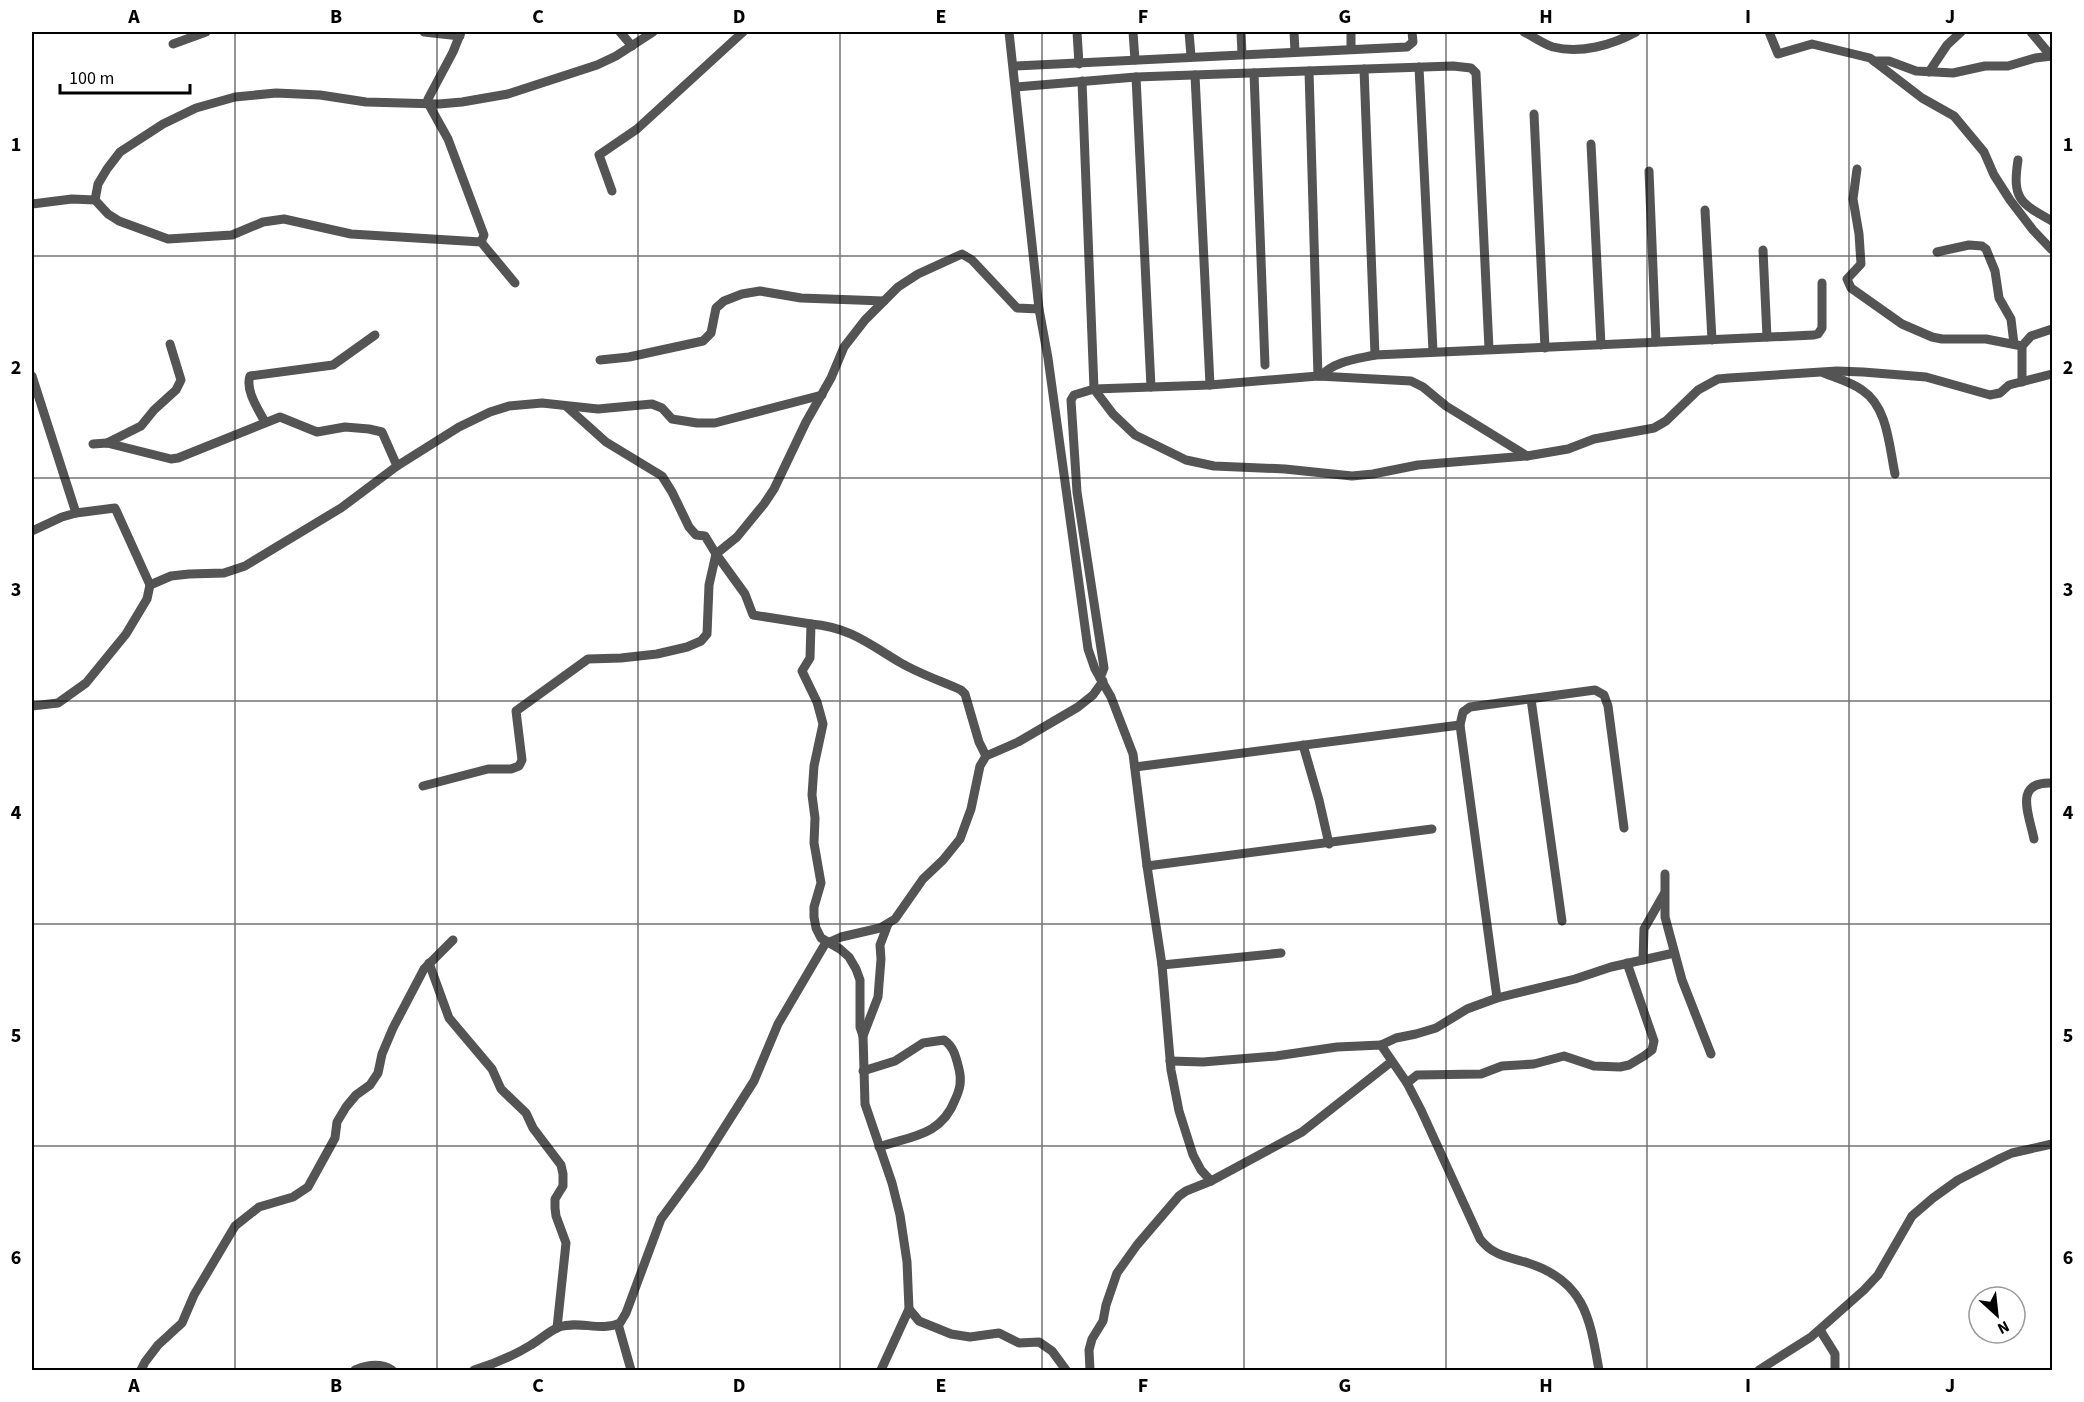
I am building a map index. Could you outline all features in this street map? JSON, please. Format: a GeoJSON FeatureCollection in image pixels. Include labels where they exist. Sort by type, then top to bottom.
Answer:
{"type":"FeatureCollection","features":[{"type":"Feature","properties":{"kind":"street"},"geometry":{"type":"LineString","coordinates":[[173,44],[206,32]]}},
{"type":"Feature","properties":{"kind":"street"},"geometry":{"type":"LineString","coordinates":[[424,32],[460,34],[428,103],[456,159],[484,235],[481,242]]}},
{"type":"Feature","properties":{"kind":"street"},"geometry":{"type":"LineString","coordinates":[[620,32],[632,46]]}},
{"type":"Feature","properties":{"kind":"street"},"geometry":{"type":"LineString","coordinates":[[95,200],[98,184],[106,169],[120,152],[163,124],[196,108],[235,97],[276,93],[320,95],[366,102],[462,102],[508,94],[597,65],[653,32]]}},
{"type":"Feature","properties":{"kind":"street"},"geometry":{"type":"LineString","coordinates":[[612,191],[599,155],[637,129],[743,32]]}},
{"type":"Feature","properties":{"kind":"street"},"geometry":{"type":"LineString","coordinates":[[1009,32],[1039,309],[1048,358],[1088,649],[1126,735],[1135,766],[1162,965],[1170,1061],[1179,1111],[1194,1155],[1201,1170],[1210,1181]]}},
{"type":"Feature","properties":{"kind":"street"},"geometry":{"type":"LineString","coordinates":[[1077,32],[1079,64]]}},
{"type":"Feature","properties":{"kind":"street"},"geometry":{"type":"LineString","coordinates":[[1133,32],[1135,60]]}},
{"type":"Feature","properties":{"kind":"street"},"geometry":{"type":"LineString","coordinates":[[1189,32],[1191,56]]}},
{"type":"Feature","properties":{"kind":"street"},"geometry":{"type":"LineString","coordinates":[[1241,32],[1242,54]]}},
{"type":"Feature","properties":{"kind":"street"},"geometry":{"type":"LineString","coordinates":[[1294,32],[1295,52]]}},
{"type":"Feature","properties":{"kind":"street"},"geometry":{"type":"LineString","coordinates":[[1351,32],[1351,49]]}},
{"type":"Feature","properties":{"kind":"street"},"geometry":{"type":"LineString","coordinates":[[1014,66],[1410,47],[1413,42],[1412,32]]}},
{"type":"Feature","properties":{"kind":"street"},"geometry":{"type":"LineString","coordinates":[[1528,33],[1543,43],[1567,49],[1596,47],[1636,32]]}},
{"type":"Feature","properties":{"kind":"street"},"geometry":{"type":"LineString","coordinates":[[1769,32],[1778,54],[1812,44],[1861,55],[1874,61],[1922,98],[1954,116],[1983,152],[2004,191],[2033,230],[2052,250]]}},
{"type":"Feature","properties":{"kind":"street"},"geometry":{"type":"LineString","coordinates":[[1929,72],[1947,45],[1961,32]]}},
{"type":"Feature","properties":{"kind":"street"},"geometry":{"type":"LineString","coordinates":[[1874,61],[1889,62],[1916,72],[1961,72],[1985,66],[2008,66],[2052,56],[2031,32]]}},
{"type":"Feature","properties":{"kind":"street"},"geometry":{"type":"LineString","coordinates":[[1016,87],[1136,77],[1453,66],[1471,68],[1476,73],[1489,350]]}},
{"type":"Feature","properties":{"kind":"street"},"geometry":{"type":"LineString","coordinates":[[1419,67],[1433,351]]}},
{"type":"Feature","properties":{"kind":"street"},"geometry":{"type":"LineString","coordinates":[[1364,69],[1375,355]]}},
{"type":"Feature","properties":{"kind":"street"},"geometry":{"type":"LineString","coordinates":[[1309,71],[1320,376]]}},
{"type":"Feature","properties":{"kind":"street"},"geometry":{"type":"LineString","coordinates":[[1254,73],[1265,365]]}},
{"type":"Feature","properties":{"kind":"street"},"geometry":{"type":"LineString","coordinates":[[1195,75],[1210,385]]}},
{"type":"Feature","properties":{"kind":"street"},"geometry":{"type":"LineString","coordinates":[[1136,77],[1152,387]]}},
{"type":"Feature","properties":{"kind":"street"},"geometry":{"type":"LineString","coordinates":[[1082,81],[1094,389],[1113,414],[1135,435],[1185,460],[1214,466],[1363,475],[1418,465],[1527,456],[1568,449],[1594,439],[1654,429],[1666,421],[1698,390],[1718,379],[1822,372],[1863,372],[1926,376],[1990,395],[2000,393],[2009,385],[2052,374]]}},
{"type":"Feature","properties":{"kind":"street"},"geometry":{"type":"LineString","coordinates":[[1534,114],[1545,348]]}},
{"type":"Feature","properties":{"kind":"street"},"geometry":{"type":"LineString","coordinates":[[1591,144],[1601,345]]}},
{"type":"Feature","properties":{"kind":"street"},"geometry":{"type":"LineString","coordinates":[[2018,160],[2014,182],[2020,196],[2030,209],[2052,221]]}},
{"type":"Feature","properties":{"kind":"street"},"geometry":{"type":"LineString","coordinates":[[1857,169],[1853,199],[1861,264],[1847,279],[1851,288],[1860,296],[1902,324],[1942,339],[1986,339],[2018,345],[2031,336],[2052,329]]}},
{"type":"Feature","properties":{"kind":"street"},"geometry":{"type":"LineString","coordinates":[[1649,171],[1656,342]]}},
{"type":"Feature","properties":{"kind":"street"},"geometry":{"type":"LineString","coordinates":[[2004,191],[2020,196]]}},
{"type":"Feature","properties":{"kind":"street"},"geometry":{"type":"LineString","coordinates":[[32,204],[72,199],[95,200],[108,214],[119,221],[168,239],[232,235],[263,222],[284,219],[351,234],[481,242],[515,283]]}},
{"type":"Feature","properties":{"kind":"street"},"geometry":{"type":"LineString","coordinates":[[1705,210],[1712,340]]}},
{"type":"Feature","properties":{"kind":"street"},"geometry":{"type":"LineString","coordinates":[[1937,252],[1977,244],[1986,249],[1995,271],[1999,298],[2011,319],[2018,345],[2022,382]]}},
{"type":"Feature","properties":{"kind":"street"},"geometry":{"type":"LineString","coordinates":[[1763,250],[1767,337]]}},
{"type":"Feature","properties":{"kind":"street"},"geometry":{"type":"LineString","coordinates":[[423,786],[488,769],[511,769],[519,766],[522,760],[516,711],[588,659],[644,656],[687,647],[700,641],[707,634],[709,585],[717,554],[737,537],[774,489],[844,347],[864,320],[898,287],[918,274],[962,254],[972,260],[1017,308],[1039,309]]}},
{"type":"Feature","properties":{"kind":"street"},"geometry":{"type":"LineString","coordinates":[[1320,376],[1335,365],[1375,355],[1814,335],[1821,330],[1822,283]]}},
{"type":"Feature","properties":{"kind":"street"},"geometry":{"type":"LineString","coordinates":[[600,360],[629,357],[703,341],[711,333],[716,308],[742,294],[760,291],[801,298],[884,301]]}},
{"type":"Feature","properties":{"kind":"street"},"geometry":{"type":"LineString","coordinates":[[265,422],[250,391],[248,381],[250,376],[333,365],[375,335]]}},
{"type":"Feature","properties":{"kind":"street"},"geometry":{"type":"LineString","coordinates":[[93,444],[107,442],[141,426],[154,410],[176,390],[181,380],[170,344]]}},
{"type":"Feature","properties":{"kind":"street"},"geometry":{"type":"LineString","coordinates":[[1822,372],[1861,388],[1875,402],[1884,421],[1895,474]]}},
{"type":"Feature","properties":{"kind":"street"},"geometry":{"type":"LineString","coordinates":[[32,376],[76,513]]}},
{"type":"Feature","properties":{"kind":"street"},"geometry":{"type":"LineString","coordinates":[[474,1371],[529,1346],[557,1328],[578,1324],[607,1326],[618,1324],[626,1313],[661,1219],[700,1166],[754,1081],[778,1024],[822,948],[828,942],[888,924],[895,919],[923,879],[960,839],[971,809],[980,766],[986,756],[1018,742],[1078,707],[1093,695],[1101,680],[1104,665],[1077,492],[1071,400],[1074,395],[1094,389],[1210,385],[1320,376],[1411,381],[1423,387],[1446,406],[1527,456]]}},
{"type":"Feature","properties":{"kind":"street"},"geometry":{"type":"LineString","coordinates":[[150,585],[171,576],[224,573],[245,566],[341,508],[397,466],[459,428],[490,412],[509,406],[524,404],[598,409],[652,404],[662,408],[672,419],[715,423],[822,395]]}},
{"type":"Feature","properties":{"kind":"street"},"geometry":{"type":"LineString","coordinates":[[566,406],[606,442],[662,476],[689,527],[696,535],[705,536],[745,594],[753,615],[828,625],[845,631],[871,643],[899,662],[928,677],[961,690],[965,694],[979,742],[986,756]]}},
{"type":"Feature","properties":{"kind":"street"},"geometry":{"type":"LineString","coordinates":[[107,442],[171,459],[178,458],[194,454],[218,441],[280,417],[317,432],[345,428],[378,431],[385,435],[397,466]]}},
{"type":"Feature","properties":{"kind":"street"},"geometry":{"type":"LineString","coordinates":[[32,531],[76,513],[115,508],[150,585],[147,599],[126,634],[86,682],[58,704],[32,706]]}},
{"type":"Feature","properties":{"kind":"street"},"geometry":{"type":"LineString","coordinates":[[811,624],[810,658],[802,671],[817,702],[823,724],[814,766],[812,795],[814,843],[821,883],[814,907],[814,917],[819,936],[849,957],[860,980],[860,1027],[863,1036],[865,1104],[900,1215],[907,1262],[909,1310],[881,1371]]}},
{"type":"Feature","properties":{"kind":"street"},"geometry":{"type":"LineString","coordinates":[[1497,998],[1460,725],[1463,712],[1470,707],[1595,690],[1604,695],[1608,706],[1624,828]]}},
{"type":"Feature","properties":{"kind":"street"},"geometry":{"type":"LineString","coordinates":[[1531,699],[1562,921]]}},
{"type":"Feature","properties":{"kind":"street"},"geometry":{"type":"LineString","coordinates":[[1135,766],[1460,725]]}},
{"type":"Feature","properties":{"kind":"street"},"geometry":{"type":"LineString","coordinates":[[1303,745],[1329,844]]}},
{"type":"Feature","properties":{"kind":"street"},"geometry":{"type":"LineString","coordinates":[[2034,839],[2027,792],[2036,783],[2052,783]]}},
{"type":"Feature","properties":{"kind":"street"},"geometry":{"type":"LineString","coordinates":[[1147,866],[1432,829]]}},
{"type":"Feature","properties":{"kind":"street"},"geometry":{"type":"LineString","coordinates":[[1665,874],[1665,917],[1674,953],[1711,1054]]}},
{"type":"Feature","properties":{"kind":"street"},"geometry":{"type":"LineString","coordinates":[[1643,960],[1644,929],[1664,894]]}},
{"type":"Feature","properties":{"kind":"street"},"geometry":{"type":"LineString","coordinates":[[863,1036],[878,997],[880,945],[888,924]]}},
{"type":"Feature","properties":{"kind":"street"},"geometry":{"type":"LineString","coordinates":[[141,1371],[158,1345],[182,1323],[194,1295],[235,1226],[259,1207],[293,1197],[308,1187],[335,1138],[338,1122],[346,1107],[378,1073],[382,1054],[393,1028],[423,969],[453,940]]}},
{"type":"Feature","properties":{"kind":"street"},"geometry":{"type":"LineString","coordinates":[[1162,965],[1281,953]]}},
{"type":"Feature","properties":{"kind":"street"},"geometry":{"type":"LineString","coordinates":[[1170,1061],[1203,1062],[1276,1056],[1336,1047],[1381,1045],[1396,1038],[1436,1028],[1467,1009],[1497,998],[1627,963],[1674,953]]}},
{"type":"Feature","properties":{"kind":"street"},"geometry":{"type":"LineString","coordinates":[[429,963],[449,1018],[492,1069],[501,1089],[526,1113],[533,1128],[561,1165],[563,1186],[555,1199],[555,1208],[566,1243],[557,1328]]}},
{"type":"Feature","properties":{"kind":"street"},"geometry":{"type":"LineString","coordinates":[[1407,1083],[1417,1075],[1481,1074],[1502,1066],[1534,1064],[1564,1056],[1594,1066],[1620,1067],[1636,1061],[1652,1050],[1654,1041],[1627,963]]}},
{"type":"Feature","properties":{"kind":"street"},"geometry":{"type":"LineString","coordinates":[[863,1071],[895,1061],[923,1043],[944,1040],[951,1045],[961,1078],[960,1088],[945,1119],[928,1131],[879,1147]]}},
{"type":"Feature","properties":{"kind":"street"},"geometry":{"type":"LineString","coordinates":[[1381,1045],[1407,1083],[1440,1149],[1480,1239],[1497,1254],[1545,1269],[1566,1284],[1587,1314],[1595,1338],[1599,1371]]}},
{"type":"Feature","properties":{"kind":"street"},"geometry":{"type":"LineString","coordinates":[[1090,1371],[1089,1350],[1092,1339],[1103,1321],[1117,1273],[1137,1245],[1179,1196],[1302,1132],[1391,1062]]}},
{"type":"Feature","properties":{"kind":"street"},"geometry":{"type":"LineString","coordinates":[[1760,1371],[1820,1330],[1878,1275],[1912,1216],[1933,1198],[1958,1180],[2001,1158],[2052,1144]]}},
{"type":"Feature","properties":{"kind":"street"},"geometry":{"type":"LineString","coordinates":[[909,1310],[919,1321],[951,1334],[970,1337],[999,1333],[1019,1343],[1039,1342],[1052,1351],[1066,1371]]}},
{"type":"Feature","properties":{"kind":"street"},"geometry":{"type":"LineString","coordinates":[[618,1324],[631,1371]]}},
{"type":"Feature","properties":{"kind":"street"},"geometry":{"type":"LineString","coordinates":[[1820,1330],[1835,1354],[1835,1371]]}},
{"type":"Feature","properties":{"kind":"street"},"geometry":{"type":"LineString","coordinates":[[355,1371],[373,1365],[392,1371]]}}]}
